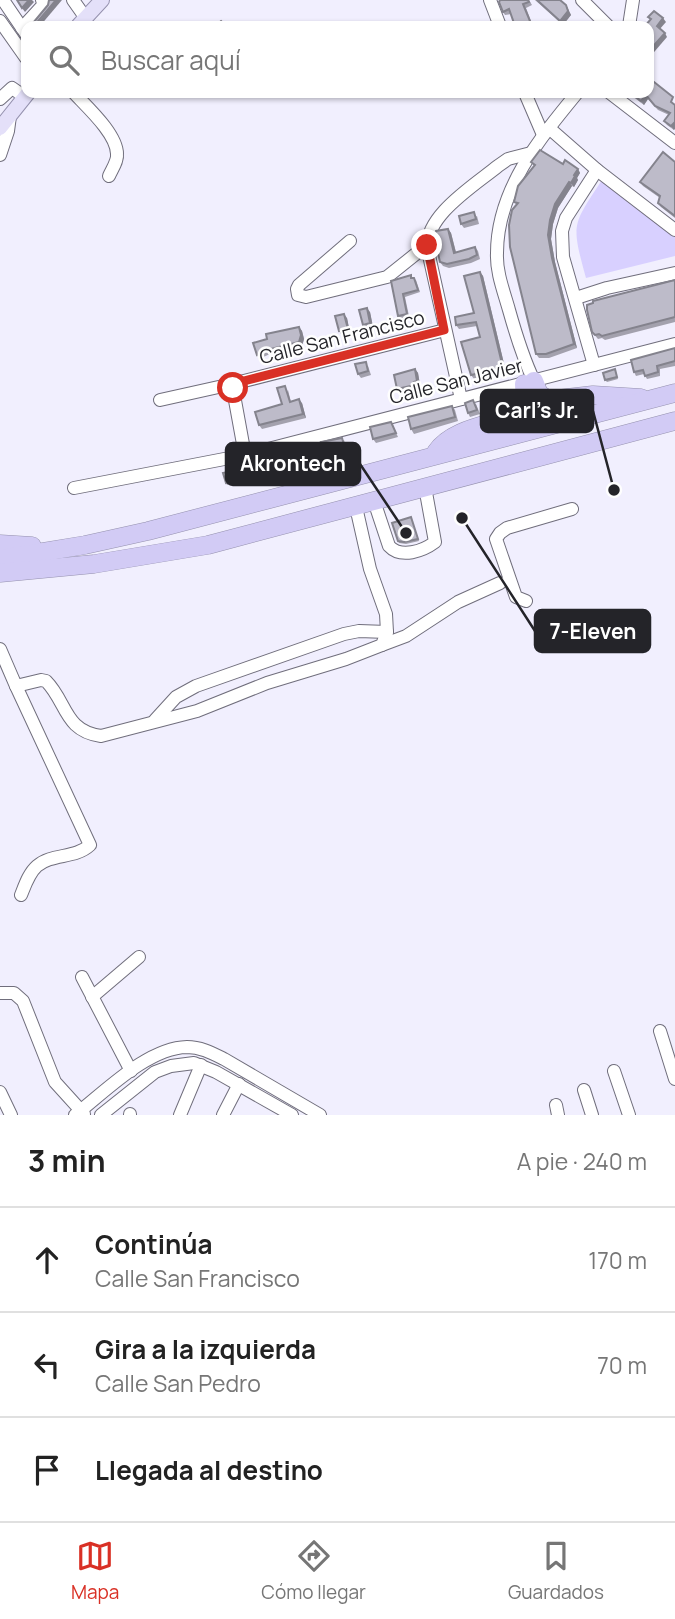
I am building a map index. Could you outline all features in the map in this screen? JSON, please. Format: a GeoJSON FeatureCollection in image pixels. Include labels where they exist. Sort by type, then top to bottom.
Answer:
{"type":"FeatureCollection","features":[{"type":"Feature","properties":{"kind":"highway"},"geometry":{"type":"LineString","coordinates":[[529,383],[549,400],[602,395],[652,399]]}},
{"type":"Feature","properties":{"kind":"highway"},"geometry":{"type":"LineString","coordinates":[[433,456],[446,441],[521,413],[529,383]]}},
{"type":"Feature","properties":{"kind":"highway"},"geometry":{"type":"LineString","coordinates":[[0,559],[148,531],[675,393]]}},
{"type":"Feature","properties":{"kind":"highway"},"geometry":{"type":"LineString","coordinates":[[0,573],[56,569],[208,545],[675,421]]}},
{"type":"Feature","properties":{"kind":"highway"},"geometry":{"type":"LineString","coordinates":[[0,544],[57,548]]}},
{"type":"Feature","properties":{"kind":"main road"},"geometry":{"type":"LineString","coordinates":[[83,21],[102,0]]}},
{"type":"Feature","properties":{"kind":"main road"},"geometry":{"type":"LineString","coordinates":[[5,122],[24,98]]}},
{"type":"Feature","properties":{"kind":"street"},"geometry":{"type":"LineString","coordinates":[[2,0],[21,27]]}},
{"type":"Feature","properties":{"kind":"street"},"geometry":{"type":"LineString","coordinates":[[31,21],[44,4],[42,0]]}},
{"type":"Feature","properties":{"kind":"street"},"geometry":{"type":"LineString","coordinates":[[73,0],[82,21]]}},
{"type":"Feature","properties":{"kind":"street"},"geometry":{"type":"LineString","coordinates":[[491,0],[498,21]]}},
{"type":"Feature","properties":{"kind":"street"},"geometry":{"type":"LineString","coordinates":[[582,0],[603,21]]}},
{"type":"Feature","properties":{"kind":"street"},"geometry":{"type":"LineString","coordinates":[[630,21],[633,0]]}},
{"type":"Feature","properties":{"kind":"street"},"geometry":{"type":"LineString","coordinates":[[0,22],[21,51]]}},
{"type":"Feature","properties":{"kind":"street"},"geometry":{"type":"LineString","coordinates":[[0,99],[12,88],[21,92]]}},
{"type":"Feature","properties":{"kind":"street"},"geometry":{"type":"LineString","coordinates":[[79,98],[109,133],[115,145],[118,156],[110,176]]}},
{"type":"Feature","properties":{"kind":"street"},"geometry":{"type":"LineString","coordinates":[[528,98],[546,132],[675,230]]}},
{"type":"Feature","properties":{"kind":"street"},"geometry":{"type":"LineString","coordinates":[[529,383],[496,255],[503,214],[513,187],[531,153],[574,98]]}},
{"type":"Feature","properties":{"kind":"street"},"geometry":{"type":"LineString","coordinates":[[616,98],[675,143]]}},
{"type":"Feature","properties":{"kind":"street"},"geometry":{"type":"LineString","coordinates":[[0,155],[6,141],[5,122]]}},
{"type":"Feature","properties":{"kind":"street"},"geometry":{"type":"LineString","coordinates":[[461,399],[427,245],[431,226],[459,198],[508,159],[531,153]]}},
{"type":"Feature","properties":{"kind":"street"},"geometry":{"type":"LineString","coordinates":[[594,365],[564,257],[562,231],[566,218],[597,170]]}},
{"type":"Feature","properties":{"kind":"street"},"geometry":{"type":"LineString","coordinates":[[350,241],[299,285],[298,295],[306,297],[387,277],[427,245]]}},
{"type":"Feature","properties":{"kind":"street"},"geometry":{"type":"LineString","coordinates":[[576,298],[675,272]]}},
{"type":"Feature","properties":{"kind":"street","name":"Calle San Francisco"},"geometry":{"type":"LineString","coordinates":[[160,400],[249,381],[444,330]]}},
{"type":"Feature","properties":{"kind":"street","name":"Calle San Javier"},"geometry":{"type":"LineString","coordinates":[[74,488],[245,455],[675,344]]}},
{"type":"Feature","properties":{"kind":"street"},"geometry":{"type":"LineString","coordinates":[[232,384],[245,455]]}},
{"type":"Feature","properties":{"kind":"street"},"geometry":{"type":"LineString","coordinates":[[374,501],[389,546],[404,554],[435,542],[425,487]]}},
{"type":"Feature","properties":{"kind":"street"},"geometry":{"type":"LineString","coordinates":[[356,507],[370,569],[386,614],[387,632],[382,645]]}},
{"type":"Feature","properties":{"kind":"street"},"geometry":{"type":"LineString","coordinates":[[526,601],[520,601],[516,597],[496,539],[507,528],[572,509]]}},
{"type":"Feature","properties":{"kind":"street"},"geometry":{"type":"LineString","coordinates":[[16,686],[46,681],[75,726],[88,734],[101,736],[197,711],[285,677],[346,659],[406,636],[458,602],[499,583]]}},
{"type":"Feature","properties":{"kind":"street"},"geometry":{"type":"LineString","coordinates":[[155,720],[176,697],[196,686],[344,634],[359,631],[387,632]]}},
{"type":"Feature","properties":{"kind":"street"},"geometry":{"type":"LineString","coordinates":[[0,649],[90,845],[82,852],[45,861],[35,867],[21,895]]}},
{"type":"Feature","properties":{"kind":"street"},"geometry":{"type":"LineString","coordinates":[[92,997],[139,957]]}},
{"type":"Feature","properties":{"kind":"street"},"geometry":{"type":"LineString","coordinates":[[82,977],[131,1071]]}},
{"type":"Feature","properties":{"kind":"street"},"geometry":{"type":"LineString","coordinates":[[0,993],[14,993],[23,1001],[55,1082],[80,1113],[131,1071],[179,1048],[199,1048],[224,1059],[320,1115]]}},
{"type":"Feature","properties":{"kind":"street"},"geometry":{"type":"LineString","coordinates":[[660,1031],[675,1079]]}},
{"type":"Feature","properties":{"kind":"street"},"geometry":{"type":"LineString","coordinates":[[101,1115],[155,1072],[186,1063],[201,1065],[239,1084],[274,1110],[292,1115]]}},
{"type":"Feature","properties":{"kind":"street"},"geometry":{"type":"LineString","coordinates":[[180,1115],[201,1065]]}},
{"type":"Feature","properties":{"kind":"street"},"geometry":{"type":"LineString","coordinates":[[614,1071],[629,1115]]}},
{"type":"Feature","properties":{"kind":"street"},"geometry":{"type":"LineString","coordinates":[[223,1115],[239,1084]]}},
{"type":"Feature","properties":{"kind":"street"},"geometry":{"type":"LineString","coordinates":[[584,1090],[592,1115]]}},
{"type":"Feature","properties":{"kind":"street"},"geometry":{"type":"LineString","coordinates":[[0,1092],[11,1115]]}},
{"type":"Feature","properties":{"kind":"street"},"geometry":{"type":"LineString","coordinates":[[274,1110],[282,1092]]}},
{"type":"Feature","properties":{"kind":"shaded area"},"geometry":{"type":"Polygon","coordinates":[[[602,180],[675,234],[675,256],[586,278],[578,246],[577,226],[602,180]]]}},
{"type":"Feature","properties":{"kind":"building"},"geometry":{"type":"Polygon","coordinates":[[[17,0],[29,0],[22,8],[17,0]]]}},
{"type":"Feature","properties":{"kind":"building"},"geometry":{"type":"Polygon","coordinates":[[[49,0],[56,0],[38,21],[35,21],[49,0]]]}},
{"type":"Feature","properties":{"kind":"building"},"geometry":{"type":"Polygon","coordinates":[[[528,0],[529,2],[523,4],[530,21],[513,21],[509,9],[503,12],[499,2],[528,0]]]}},
{"type":"Feature","properties":{"kind":"building"},"geometry":{"type":"Polygon","coordinates":[[[537,0],[560,0],[568,11],[560,21],[537,0]]]}},
{"type":"Feature","properties":{"kind":"building"},"geometry":{"type":"Polygon","coordinates":[[[654,11],[663,18],[657,26],[665,33],[654,45],[654,21],[649,21],[651,19],[648,17],[654,11]]]}},
{"type":"Feature","properties":{"kind":"building"},"geometry":{"type":"Polygon","coordinates":[[[654,82],[673,97],[671,102],[675,105],[675,122],[671,126],[664,121],[670,113],[655,106],[648,98],[654,98],[654,82]]]}},
{"type":"Feature","properties":{"kind":"building"},"geometry":{"type":"Polygon","coordinates":[[[540,150],[563,164],[565,160],[578,169],[555,204],[548,235],[574,344],[546,354],[536,354],[510,247],[509,225],[512,210],[518,203],[514,202],[518,186],[535,165],[531,162],[540,150]]]}},
{"type":"Feature","properties":{"kind":"building"},"geometry":{"type":"Polygon","coordinates":[[[663,152],[675,162],[675,216],[658,203],[660,196],[640,182],[663,152]]]}},
{"type":"Feature","properties":{"kind":"building"},"geometry":{"type":"Polygon","coordinates":[[[474,212],[476,219],[461,224],[459,216],[474,212]]]}},
{"type":"Feature","properties":{"kind":"building"},"geometry":{"type":"Polygon","coordinates":[[[448,229],[454,253],[475,247],[477,255],[447,264],[440,262],[434,236],[436,231],[448,229]]]}},
{"type":"Feature","properties":{"kind":"building"},"geometry":{"type":"Polygon","coordinates":[[[480,272],[503,368],[471,375],[461,342],[480,337],[476,322],[456,325],[455,317],[474,313],[464,276],[480,272]]]}},
{"type":"Feature","properties":{"kind":"building"},"geometry":{"type":"Polygon","coordinates":[[[411,275],[418,290],[403,294],[407,314],[398,316],[391,281],[411,275]]]}},
{"type":"Feature","properties":{"kind":"building"},"geometry":{"type":"Polygon","coordinates":[[[675,280],[675,317],[602,336],[592,332],[587,305],[593,301],[675,280]]]}},
{"type":"Feature","properties":{"kind":"building"},"geometry":{"type":"Polygon","coordinates":[[[367,308],[370,323],[363,325],[359,310],[367,308]]]}},
{"type":"Feature","properties":{"kind":"building"},"geometry":{"type":"Polygon","coordinates":[[[344,314],[348,329],[339,331],[335,316],[344,314]]]}},
{"type":"Feature","properties":{"kind":"building"},"geometry":{"type":"Polygon","coordinates":[[[299,327],[299,342],[257,355],[253,343],[267,339],[266,334],[299,327]]]}},
{"type":"Feature","properties":{"kind":"building"},"geometry":{"type":"Polygon","coordinates":[[[675,348],[675,361],[657,366],[658,372],[645,376],[643,370],[634,372],[631,360],[675,348]]]}},
{"type":"Feature","properties":{"kind":"building"},"geometry":{"type":"Polygon","coordinates":[[[366,362],[368,371],[358,374],[355,364],[366,362]]]}},
{"type":"Feature","properties":{"kind":"building"},"geometry":{"type":"Polygon","coordinates":[[[415,369],[415,385],[397,389],[394,375],[415,369]]]}},
{"type":"Feature","properties":{"kind":"building"},"geometry":{"type":"Polygon","coordinates":[[[615,369],[617,377],[605,380],[603,373],[615,369]]]}},
{"type":"Feature","properties":{"kind":"building"},"geometry":{"type":"Polygon","coordinates":[[[285,386],[290,402],[299,399],[303,414],[259,425],[255,412],[282,404],[277,388],[285,386]]]}},
{"type":"Feature","properties":{"kind":"building"},"geometry":{"type":"Polygon","coordinates":[[[473,400],[477,410],[468,413],[465,403],[473,400]]]}},
{"type":"Feature","properties":{"kind":"building"},"geometry":{"type":"Polygon","coordinates":[[[452,406],[455,417],[411,429],[408,417],[452,406]]]}},
{"type":"Feature","properties":{"kind":"building"},"geometry":{"type":"Polygon","coordinates":[[[391,422],[396,433],[373,439],[370,427],[391,422]]]}},
{"type":"Feature","properties":{"kind":"building"},"geometry":{"type":"Polygon","coordinates":[[[342,438],[345,448],[324,454],[321,442],[342,438]]]}},
{"type":"Feature","properties":{"kind":"building"},"geometry":{"type":"Polygon","coordinates":[[[237,470],[239,480],[226,483],[223,473],[237,470]]]}},
{"type":"Feature","properties":{"kind":"building"},"geometry":{"type":"Polygon","coordinates":[[[411,517],[418,539],[398,541],[392,523],[411,517]]]}},
{"type":"Feature","properties":{"kind":"place","name":"Carl's Jr."},"geometry":{"type":"Point","coordinates":[614,490]}},
{"type":"Feature","properties":{"kind":"place","name":"7-Eleven"},"geometry":{"type":"Point","coordinates":[462,518]}},
{"type":"Feature","properties":{"kind":"place","name":"Akrontech"},"geometry":{"type":"Point","coordinates":[406,533]}},
{"type":"Feature","properties":{"kind":"route"},"geometry":{"type":"LineString","coordinates":[[233,388],[232,384],[444,330],[427,245]]}}]}
